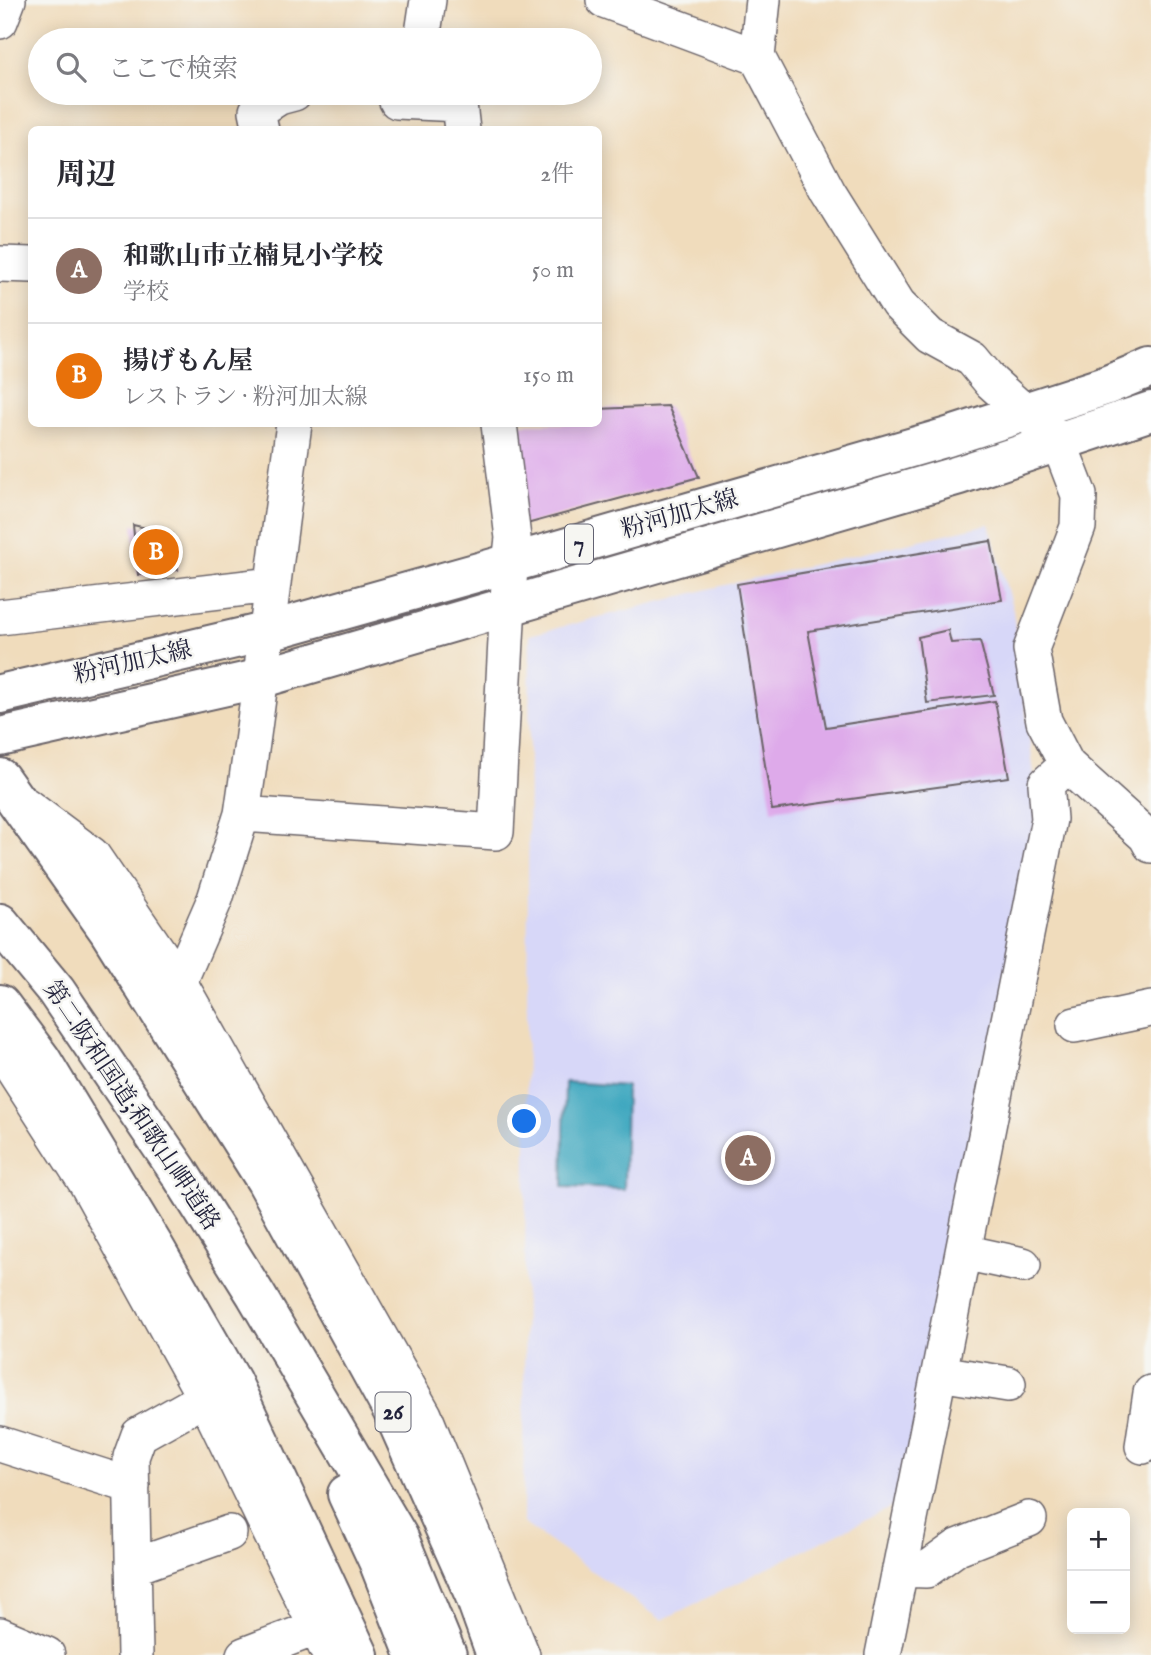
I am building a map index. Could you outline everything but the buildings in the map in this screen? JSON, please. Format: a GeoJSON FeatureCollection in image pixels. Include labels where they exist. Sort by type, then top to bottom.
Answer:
{"type":"FeatureCollection","features":[{"type":"Feature","properties":{"kind":"main road","name":"粉河加太線"},"geometry":{"type":"LineString","coordinates":[[0,694],[265,632],[510,564],[948,438],[1105,386],[1151,367]]}},
{"type":"Feature","properties":{"kind":"main road","name":"粉河加太線"},"geometry":{"type":"LineString","coordinates":[[0,737],[262,677],[959,475],[1151,411]]}},
{"type":"Feature","properties":{"kind":"main road","name":"26"},"geometry":{"type":"LineString","coordinates":[[8,788],[108,930],[266,1181],[393,1410],[474,1594],[496,1655]]}},
{"type":"Feature","properties":{"kind":"main road","name":"第二阪和国道;和歌山岬道路"},"geometry":{"type":"LineString","coordinates":[[0,923],[71,1013],[179,1172],[256,1295]]}},
{"type":"Feature","properties":{"kind":"main road"},"geometry":{"type":"LineString","coordinates":[[0,1004],[41,1059],[232,1382],[359,1655]]}},
{"type":"Feature","properties":{"kind":"main road","name":"26"},"geometry":{"type":"LineString","coordinates":[[256,1295],[378,1561],[415,1655]]}},
{"type":"Feature","properties":{"kind":"main road","name":"26"},"geometry":{"type":"LineString","coordinates":[[256,1295],[398,1538],[447,1655]]}},
{"type":"Feature","properties":{"kind":"street"},"geometry":{"type":"LineString","coordinates":[[0,21],[8,0]]}},
{"type":"Feature","properties":{"kind":"street"},"geometry":{"type":"LineString","coordinates":[[424,28],[428,0]]}},
{"type":"Feature","properties":{"kind":"street"},"geometry":{"type":"LineString","coordinates":[[604,0],[757,57]]}},
{"type":"Feature","properties":{"kind":"street"},"geometry":{"type":"LineString","coordinates":[[763,0],[757,57],[828,192],[898,304],[930,336],[972,359],[991,382],[1059,443],[1079,495],[1078,527],[1031,649],[1044,720],[1067,765],[1146,836],[1151,845]]}},
{"type":"Feature","properties":{"kind":"street"},"geometry":{"type":"LineString","coordinates":[[260,126],[257,111],[266,105]]}},
{"type":"Feature","properties":{"kind":"street"},"geometry":{"type":"LineString","coordinates":[[459,105],[462,126]]}},
{"type":"Feature","properties":{"kind":"street"},"geometry":{"type":"LineString","coordinates":[[0,264],[28,265]]}},
{"type":"Feature","properties":{"kind":"street"},"geometry":{"type":"LineString","coordinates":[[179,982],[215,899],[242,814],[294,427]]}},
{"type":"Feature","properties":{"kind":"street"},"geometry":{"type":"LineString","coordinates":[[242,814],[496,832],[513,538],[499,427]]}},
{"type":"Feature","properties":{"kind":"street"},"geometry":{"type":"LineString","coordinates":[[0,617],[271,584]]}},
{"type":"Feature","properties":{"kind":"street"},"geometry":{"type":"LineString","coordinates":[[883,1655],[1049,819],[1046,784],[1067,765]]}},
{"type":"Feature","properties":{"kind":"street"},"geometry":{"type":"LineString","coordinates":[[8,788],[92,855],[179,982],[424,1415],[522,1655]]}},
{"type":"Feature","properties":{"kind":"street"},"geometry":{"type":"LineString","coordinates":[[1075,1025],[1151,1009]]}},
{"type":"Feature","properties":{"kind":"street"},"geometry":{"type":"LineString","coordinates":[[0,1049],[87,1184],[205,1398],[324,1641],[244,1655]]}},
{"type":"Feature","properties":{"kind":"street"},"geometry":{"type":"LineString","coordinates":[[963,1252],[1023,1265]]}},
{"type":"Feature","properties":{"kind":"street"},"geometry":{"type":"LineString","coordinates":[[939,1373],[1008,1384]]}},
{"type":"Feature","properties":{"kind":"street"},"geometry":{"type":"LineString","coordinates":[[1143,1446],[1151,1393]]}},
{"type":"Feature","properties":{"kind":"street"},"geometry":{"type":"LineString","coordinates":[[135,1655],[131,1457],[139,1435],[205,1398]]}},
{"type":"Feature","properties":{"kind":"street"},"geometry":{"type":"LineString","coordinates":[[0,1444],[132,1486]]}},
{"type":"Feature","properties":{"kind":"street"},"geometry":{"type":"LineString","coordinates":[[900,1569],[926,1570],[958,1547],[1029,1519]]}},
{"type":"Feature","properties":{"kind":"street"},"geometry":{"type":"LineString","coordinates":[[133,1567],[229,1533]]}},
{"type":"Feature","properties":{"kind":"street"},"geometry":{"type":"LineString","coordinates":[[0,1635],[47,1655]]}},
{"type":"Feature","properties":{"kind":"shaded area"},"geometry":{"type":"Polygon","coordinates":[[[989,524],[1013,611],[1039,813],[902,1502],[662,1620],[523,1523],[530,635],[721,586],[989,524]]]}},
{"type":"Feature","properties":{"kind":"water"},"geometry":{"type":"Polygon","coordinates":[[[565,1082],[626,1086],[624,1189],[563,1187],[565,1082]]]}},
{"type":"Feature","properties":{"kind":"place","name":"揚げもん屋"},"geometry":{"type":"Point","coordinates":[156,552]}},
{"type":"Feature","properties":{"kind":"place","name":"和歌山市立楠見小学校"},"geometry":{"type":"Point","coordinates":[748,1158]}}]}
